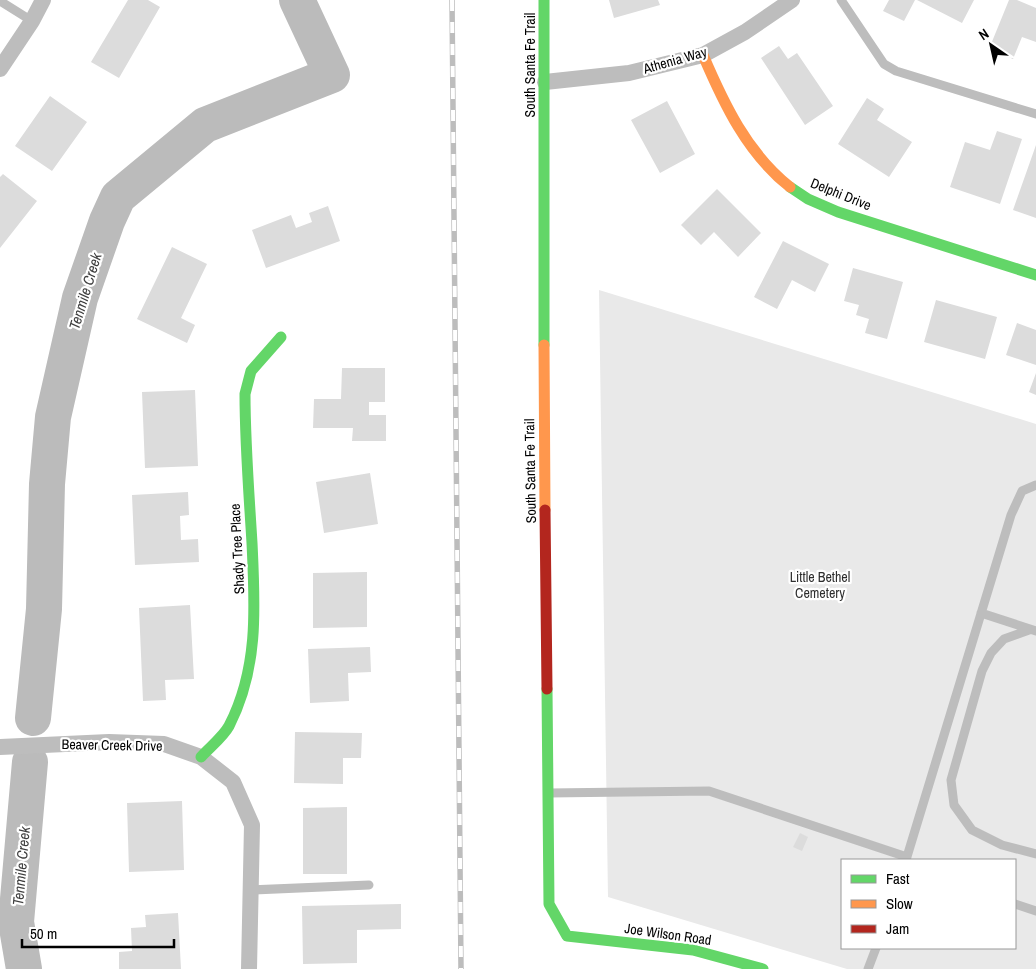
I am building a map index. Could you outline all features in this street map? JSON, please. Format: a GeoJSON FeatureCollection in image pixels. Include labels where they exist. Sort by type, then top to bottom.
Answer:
{"type":"FeatureCollection","features":[{"type":"Feature","properties":{"kind":"street"},"geometry":{"type":"LineString","coordinates":[[0,69],[32,22],[44,0]]}},
{"type":"Feature","properties":{"kind":"street","name":"South Santa Fe Trail"},"geometry":{"type":"LineString","coordinates":[[544,0],[544,353],[549,904],[567,936]]}},
{"type":"Feature","properties":{"kind":"street","name":"Athenia Way"},"geometry":{"type":"LineString","coordinates":[[545,82],[629,73],[703,55],[745,32],[792,0]]}},
{"type":"Feature","properties":{"kind":"street","name":"Delphi Drive"},"geometry":{"type":"LineString","coordinates":[[703,55],[718,91],[757,155],[781,180],[802,196],[833,210],[1036,274]]}},
{"type":"Feature","properties":{"kind":"street","name":"Shady Tree Place"},"geometry":{"type":"LineString","coordinates":[[201,757],[228,728],[243,695],[251,664],[255,628],[254,582],[244,418],[245,394],[251,371],[281,337]]}},
{"type":"Feature","properties":{"kind":"street","name":"Beaver Creek Drive"},"geometry":{"type":"LineString","coordinates":[[0,747],[109,742],[164,744],[201,757],[233,782],[252,825],[249,969]]}},
{"type":"Feature","properties":{"kind":"street","name":"Joe Wilson Road"},"geometry":{"type":"LineString","coordinates":[[567,936],[693,950],[764,969]]}},
{"type":"Feature","properties":{"kind":"lane"},"geometry":{"type":"LineString","coordinates":[[841,0],[884,64],[896,71],[1036,114]]}},
{"type":"Feature","properties":{"kind":"lane"},"geometry":{"type":"LineString","coordinates":[[0,1],[32,22]]}},
{"type":"Feature","properties":{"kind":"lane"},"geometry":{"type":"LineString","coordinates":[[548,793],[709,791],[907,858],[1011,515],[1022,491],[1036,485]]}},
{"type":"Feature","properties":{"kind":"lane"},"geometry":{"type":"LineString","coordinates":[[981,613],[1032,630]]}},
{"type":"Feature","properties":{"kind":"lane"},"geometry":{"type":"LineString","coordinates":[[1032,630],[1004,639],[991,653],[982,671],[951,780],[954,805],[972,830],[1002,845],[1036,854]]}},
{"type":"Feature","properties":{"kind":"lane"},"geometry":{"type":"LineString","coordinates":[[251,890],[369,885]]}},
{"type":"Feature","properties":{"kind":"lane"},"geometry":{"type":"LineString","coordinates":[[1016,904],[1036,911]]}},
{"type":"Feature","properties":{"kind":"lane"},"geometry":{"type":"LineString","coordinates":[[868,969],[876,949]]}},
{"type":"Feature","properties":{"kind":"green space","name":"Little Bethel Cemetery"},"geometry":{"type":"Polygon","coordinates":[[[599,290],[1036,424],[1036,969],[847,969],[608,897],[599,290]]]}},
{"type":"Feature","properties":{"kind":"building"},"geometry":{"type":"Polygon","coordinates":[[[128,0],[148,0],[160,7],[119,78],[91,62],[128,0]]]}},
{"type":"Feature","properties":{"kind":"building"},"geometry":{"type":"Polygon","coordinates":[[[609,0],[658,0],[660,5],[614,18],[609,0]]]}},
{"type":"Feature","properties":{"kind":"building"},"geometry":{"type":"Polygon","coordinates":[[[889,0],[915,0],[904,21],[883,11],[889,0]]]}},
{"type":"Feature","properties":{"kind":"building"},"geometry":{"type":"Polygon","coordinates":[[[917,0],[974,0],[962,23],[917,0]]]}},
{"type":"Feature","properties":{"kind":"building"},"geometry":{"type":"Polygon","coordinates":[[[1009,0],[1017,0],[1036,8],[1036,42],[1022,37],[1013,59],[989,49],[1009,0]]]}},
{"type":"Feature","properties":{"kind":"building"},"geometry":{"type":"Polygon","coordinates":[[[779,46],[788,59],[797,53],[833,106],[805,125],[761,58],[779,46]]]}},
{"type":"Feature","properties":{"kind":"building"},"geometry":{"type":"Polygon","coordinates":[[[50,96],[87,122],[52,171],[15,146],[50,96]]]}},
{"type":"Feature","properties":{"kind":"building"},"geometry":{"type":"Polygon","coordinates":[[[867,98],[884,109],[877,120],[912,142],[889,177],[838,144],[867,98]]]}},
{"type":"Feature","properties":{"kind":"building"},"geometry":{"type":"Polygon","coordinates":[[[667,101],[695,154],[660,173],[631,120],[667,101]]]}},
{"type":"Feature","properties":{"kind":"building"},"geometry":{"type":"Polygon","coordinates":[[[997,131],[1022,139],[1000,204],[950,187],[965,142],[990,150],[997,131]]]}},
{"type":"Feature","properties":{"kind":"building"},"geometry":{"type":"Polygon","coordinates":[[[1036,145],[1036,218],[1013,210],[1036,145]]]}},
{"type":"Feature","properties":{"kind":"building"},"geometry":{"type":"Polygon","coordinates":[[[3,174],[37,201],[0,248],[0,177],[3,174]]]}},
{"type":"Feature","properties":{"kind":"building"},"geometry":{"type":"Polygon","coordinates":[[[717,189],[761,233],[738,257],[714,232],[701,245],[681,225],[717,189]]]}},
{"type":"Feature","properties":{"kind":"building"},"geometry":{"type":"Polygon","coordinates":[[[328,206],[340,241],[266,268],[252,230],[291,215],[296,228],[312,222],[309,213],[328,206]]]}},
{"type":"Feature","properties":{"kind":"building"},"geometry":{"type":"Polygon","coordinates":[[[783,241],[829,264],[815,292],[792,280],[777,309],[754,297],[783,241]]]}},
{"type":"Feature","properties":{"kind":"building"},"geometry":{"type":"Polygon","coordinates":[[[172,247],[207,264],[181,318],[195,325],[187,343],[137,319],[172,247]]]}},
{"type":"Feature","properties":{"kind":"building"},"geometry":{"type":"Polygon","coordinates":[[[853,268],[903,282],[887,339],[865,333],[869,319],[856,315],[859,305],[844,301],[853,268]]]}},
{"type":"Feature","properties":{"kind":"building"},"geometry":{"type":"Polygon","coordinates":[[[936,300],[997,317],[985,359],[924,342],[936,300]]]}},
{"type":"Feature","properties":{"kind":"building"},"geometry":{"type":"Polygon","coordinates":[[[1017,323],[1036,330],[1036,365],[1006,355],[1017,323]]]}},
{"type":"Feature","properties":{"kind":"building"},"geometry":{"type":"Polygon","coordinates":[[[342,368],[385,368],[385,402],[369,402],[369,415],[386,415],[386,441],[352,441],[353,428],[313,428],[314,399],[341,399],[342,368]]]}},
{"type":"Feature","properties":{"kind":"building"},"geometry":{"type":"Polygon","coordinates":[[[1036,373],[1036,395],[1029,392],[1036,373]]]}},
{"type":"Feature","properties":{"kind":"building"},"geometry":{"type":"Polygon","coordinates":[[[195,390],[198,466],[145,468],[142,392],[195,390]]]}},
{"type":"Feature","properties":{"kind":"building"},"geometry":{"type":"Polygon","coordinates":[[[370,473],[378,524],[324,533],[316,482],[370,473]]]}},
{"type":"Feature","properties":{"kind":"building"},"geometry":{"type":"Polygon","coordinates":[[[188,492],[189,515],[180,516],[181,540],[198,539],[199,562],[135,565],[132,495],[188,492]]]}},
{"type":"Feature","properties":{"kind":"building"},"geometry":{"type":"Polygon","coordinates":[[[367,572],[367,627],[313,628],[313,573],[367,572]]]}},
{"type":"Feature","properties":{"kind":"building"},"geometry":{"type":"Polygon","coordinates":[[[190,605],[194,679],[165,680],[166,700],[143,701],[139,608],[190,605]]]}},
{"type":"Feature","properties":{"kind":"building"},"geometry":{"type":"Polygon","coordinates":[[[370,647],[371,672],[348,673],[349,701],[310,703],[308,649],[370,647]]]}},
{"type":"Feature","properties":{"kind":"building"},"geometry":{"type":"Polygon","coordinates":[[[295,732],[362,733],[361,758],[343,758],[343,784],[294,783],[295,732]]]}},
{"type":"Feature","properties":{"kind":"building"},"geometry":{"type":"Polygon","coordinates":[[[182,801],[184,870],[129,872],[127,803],[182,801]]]}},
{"type":"Feature","properties":{"kind":"building"},"geometry":{"type":"Polygon","coordinates":[[[347,807],[347,874],[303,874],[303,808],[347,807]]]}},
{"type":"Feature","properties":{"kind":"building"},"geometry":{"type":"Polygon","coordinates":[[[800,833],[808,837],[802,851],[793,847],[800,833]]]}},
{"type":"Feature","properties":{"kind":"building"},"geometry":{"type":"Polygon","coordinates":[[[401,904],[401,929],[357,930],[357,963],[303,964],[302,906],[401,904]]]}},
{"type":"Feature","properties":{"kind":"building"},"geometry":{"type":"Polygon","coordinates":[[[178,913],[181,969],[119,969],[119,952],[132,951],[131,928],[146,927],[145,915],[178,913]]]}},
{"type":"Feature","properties":{"kind":"waterway","name":"Tenmile Creek"},"geometry":{"type":"LineString","coordinates":[[33,718],[44,609],[47,484],[53,417],[80,298],[107,221],[118,197],[205,125],[332,75],[297,0]]}},
{"type":"Feature","properties":{"kind":"waterway","name":"Tenmile Creek"},"geometry":{"type":"LineString","coordinates":[[24,969],[16,922],[30,762]]}},
{"type":"Feature","properties":{"kind":"railway"},"geometry":{"type":"LineString","coordinates":[[452,0],[461,969]]}},
{"type":"Feature","properties":{"kind":"traffic: fast"},"geometry":{"type":"LineString","coordinates":[[544,0],[544,345]]}},
{"type":"Feature","properties":{"kind":"traffic: fast"},"geometry":{"type":"LineString","coordinates":[[790,187],[808,199],[838,212],[1036,275]]}},
{"type":"Feature","properties":{"kind":"traffic: fast"},"geometry":{"type":"LineString","coordinates":[[201,757],[229,726],[246,682],[253,636],[254,590],[246,450],[245,394],[251,371],[281,337]]}},
{"type":"Feature","properties":{"kind":"traffic: fast"},"geometry":{"type":"LineString","coordinates":[[547,689],[549,904],[567,936],[693,950],[763,969]]}},
{"type":"Feature","properties":{"kind":"traffic: slow"},"geometry":{"type":"LineString","coordinates":[[703,55],[719,92],[738,127],[761,159],[790,187]]}},
{"type":"Feature","properties":{"kind":"traffic: slow"},"geometry":{"type":"LineString","coordinates":[[544,345],[545,510]]}},
{"type":"Feature","properties":{"kind":"traffic: jam"},"geometry":{"type":"LineString","coordinates":[[545,510],[547,689]]}}]}
